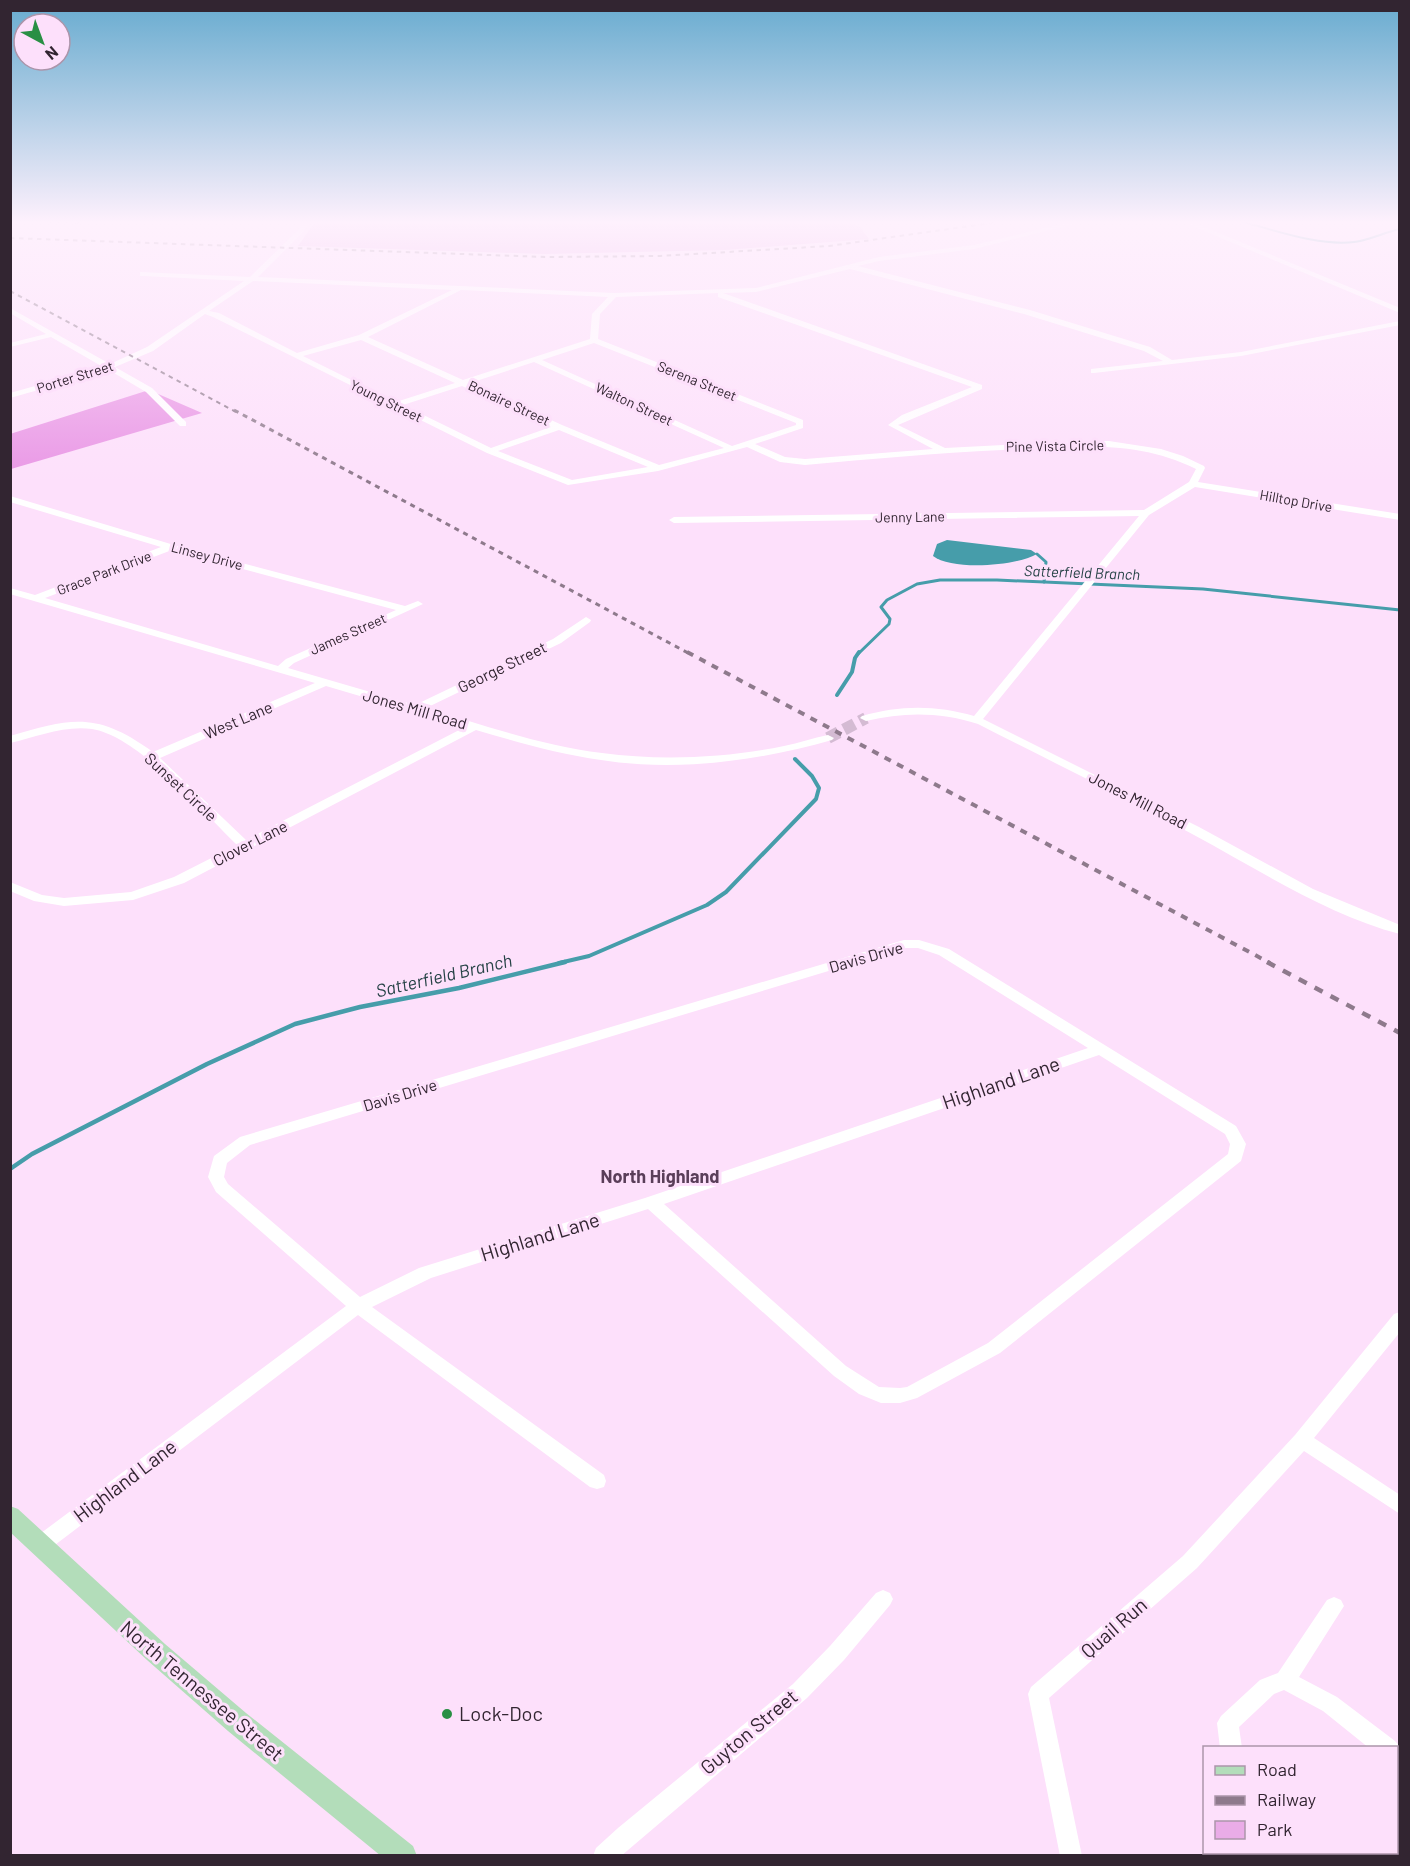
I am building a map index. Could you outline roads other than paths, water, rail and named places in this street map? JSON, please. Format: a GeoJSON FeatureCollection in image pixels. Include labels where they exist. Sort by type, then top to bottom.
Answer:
{"type":"FeatureCollection","features":[{"type":"Feature","properties":{"kind":"main road","name":"North Tennessee Street"},"geometry":{"type":"LineString","coordinates":[[21,1531],[219,1707],[403,1856]]}},
{"type":"Feature","properties":{"kind":"street","name":"Porter Street"},"geometry":{"type":"LineString","coordinates":[[10,396],[112,367],[157,345],[208,309]]}},
{"type":"Feature","properties":{"kind":"street"},"geometry":{"type":"LineString","coordinates":[[296,357],[362,337],[420,309]]}},
{"type":"Feature","properties":{"kind":"street"},"geometry":{"type":"LineString","coordinates":[[395,405],[594,340],[596,314],[601,309]]}},
{"type":"Feature","properties":{"kind":"street"},"geometry":{"type":"LineString","coordinates":[[761,309],[979,387],[905,417],[892,425],[942,450]]}},
{"type":"Feature","properties":{"kind":"street"},"geometry":{"type":"LineString","coordinates":[[1016,309],[1147,349],[1169,361]]}},
{"type":"Feature","properties":{"kind":"street"},"geometry":{"type":"LineString","coordinates":[[10,310],[149,390],[183,424]]}},
{"type":"Feature","properties":{"kind":"street","name":"Young Street"},"geometry":{"type":"LineString","coordinates":[[204,312],[216,315],[296,357],[490,451],[572,483],[658,468]]}},
{"type":"Feature","properties":{"kind":"street"},"geometry":{"type":"LineString","coordinates":[[1094,371],[1241,354],[1400,323]]}},
{"type":"Feature","properties":{"kind":"street"},"geometry":{"type":"LineString","coordinates":[[10,345],[54,334]]}},
{"type":"Feature","properties":{"kind":"street","name":"Bonaire Street"},"geometry":{"type":"LineString","coordinates":[[362,337],[465,382],[559,427],[658,468]]}},
{"type":"Feature","properties":{"kind":"street","name":"Serena Street"},"geometry":{"type":"LineString","coordinates":[[594,340],[800,422],[800,426],[748,444]]}},
{"type":"Feature","properties":{"kind":"street","name":"Walton Street"},"geometry":{"type":"LineString","coordinates":[[536,360],[732,449]]}},
{"type":"Feature","properties":{"kind":"street"},"geometry":{"type":"LineString","coordinates":[[490,451],[559,427]]}},
{"type":"Feature","properties":{"kind":"street","name":"Pine Vista Circle"},"geometry":{"type":"LineString","coordinates":[[748,444],[783,460],[805,462],[942,450],[1095,443],[1148,448],[1190,461],[1201,468],[1193,484]]}},
{"type":"Feature","properties":{"kind":"street"},"geometry":{"type":"LineString","coordinates":[[658,468],[748,444]]}},
{"type":"Feature","properties":{"kind":"street"},"geometry":{"type":"LineString","coordinates":[[976,720],[1146,513],[1193,484]]}},
{"type":"Feature","properties":{"kind":"street","name":"Hilltop Drive"},"geometry":{"type":"LineString","coordinates":[[1193,484],[1400,518]]}},
{"type":"Feature","properties":{"kind":"street","name":"Linsey Drive"},"geometry":{"type":"LineString","coordinates":[[10,499],[171,547],[405,609]]}},
{"type":"Feature","properties":{"kind":"street","name":"Jenny Lane"},"geometry":{"type":"LineString","coordinates":[[674,520],[1146,513]]}},
{"type":"Feature","properties":{"kind":"street","name":"Grace Park Drive"},"geometry":{"type":"LineString","coordinates":[[36,598],[171,547]]}},
{"type":"Feature","properties":{"kind":"street","name":"Jones Mill Road"},"geometry":{"type":"LineString","coordinates":[[10,591],[543,746],[602,758],[641,761],[721,758],[793,748],[828,738]]}},
{"type":"Feature","properties":{"kind":"street","name":"James Street"},"geometry":{"type":"LineString","coordinates":[[280,670],[290,661],[418,604]]}},
{"type":"Feature","properties":{"kind":"street","name":"George Street"},"geometry":{"type":"LineString","coordinates":[[416,709],[557,641],[586,620]]}},
{"type":"Feature","properties":{"kind":"street","name":"West Lane"},"geometry":{"type":"LineString","coordinates":[[152,757],[325,683]]}},
{"type":"Feature","properties":{"kind":"street","name":"Jones Mill Road"},"geometry":{"type":"LineString","coordinates":[[866,718],[891,712],[911,711],[943,713],[976,720],[1041,750],[1308,892],[1400,930]]}},
{"type":"Feature","properties":{"kind":"street","name":"Sunset Circle"},"geometry":{"type":"LineString","coordinates":[[10,740],[73,726],[93,725],[111,729],[152,757],[244,845]]}},
{"type":"Feature","properties":{"kind":"street","name":"Clover Lane"},"geometry":{"type":"LineString","coordinates":[[10,886],[39,898],[64,902],[133,896],[179,880],[475,726]]}},
{"type":"Feature","properties":{"kind":"street","name":"Davis Drive"},"geometry":{"type":"LineString","coordinates":[[597,1481],[358,1306],[222,1188],[216,1177],[220,1160],[245,1141],[904,944],[919,944],[944,952],[1231,1130],[1238,1144],[1235,1157],[994,1348],[911,1394],[897,1398],[882,1397],[857,1384],[651,1202]]}},
{"type":"Feature","properties":{"kind":"street","name":"Highland Lane"},"geometry":{"type":"LineString","coordinates":[[21,1531],[358,1306],[424,1273],[651,1202],[1101,1049]]}},
{"type":"Feature","properties":{"kind":"street","name":"Quail Run"},"geometry":{"type":"LineString","coordinates":[[1071,1856],[1038,1694],[1190,1562],[1302,1440],[1400,1319]]}},
{"type":"Feature","properties":{"kind":"street"},"geometry":{"type":"LineString","coordinates":[[1302,1440],[1400,1506]]}},
{"type":"Feature","properties":{"kind":"street","name":"Guyton Street"},"geometry":{"type":"LineString","coordinates":[[604,1856],[659,1806],[788,1702],[883,1599]]}},
{"type":"Feature","properties":{"kind":"street"},"geometry":{"type":"LineString","coordinates":[[1231,1746],[1228,1723],[1267,1687],[1285,1680],[1334,1606]]}},
{"type":"Feature","properties":{"kind":"street"},"geometry":{"type":"LineString","coordinates":[[1285,1680],[1330,1704],[1384,1746]]}},
{"type":"Feature","properties":{"kind":"water"},"geometry":{"type":"Polygon","coordinates":[[[947,540],[1031,550],[1037,554],[1000,564],[954,564],[933,556],[937,544],[947,540]]]}},
{"type":"Feature","properties":{"kind":"waterway"},"geometry":{"type":"LineString","coordinates":[[1037,554],[1046,562],[1044,582]]}},
{"type":"Feature","properties":{"kind":"waterway","name":"Satterfield Branch"},"geometry":{"type":"LineString","coordinates":[[858,654],[889,624],[890,619],[881,607],[887,600],[917,584],[940,580],[997,580],[1203,589],[1400,610]]}},
{"type":"Feature","properties":{"kind":"waterway","name":"Satterfield Branch"},"geometry":{"type":"LineString","coordinates":[[837,695],[852,672],[859,652]]}},
{"type":"Feature","properties":{"kind":"waterway","name":"Satterfield Branch"},"geometry":{"type":"LineString","coordinates":[[559,963],[589,956],[707,905],[726,892],[816,799],[819,788],[812,776],[795,759]]}},
{"type":"Feature","properties":{"kind":"waterway","name":"Satterfield Branch"},"geometry":{"type":"LineString","coordinates":[[10,1169],[32,1154],[207,1064],[295,1024],[360,1007],[459,988],[565,962]]}},
{"type":"Feature","properties":{"kind":"tunnel"},"geometry":{"type":"LineString","coordinates":[[828,738],[866,718]]}},
{"type":"Feature","properties":{"kind":"railway"},"geometry":{"type":"LineString","coordinates":[[44,309],[236,412]]}},
{"type":"Feature","properties":{"kind":"railway"},"geometry":{"type":"LineString","coordinates":[[234,410],[690,654]]}},
{"type":"Feature","properties":{"kind":"railway"},"geometry":{"type":"LineString","coordinates":[[687,652],[1270,963]]}},
{"type":"Feature","properties":{"kind":"railway"},"geometry":{"type":"LineString","coordinates":[[1267,962],[1400,1033]]}},
{"type":"Feature","properties":{"kind":"place","name":"Lock-Doc"},"geometry":{"type":"Point","coordinates":[447,1714]}},
{"type":"Feature","properties":{"kind":"district","name":"North Highland"},"geometry":{"type":"Point","coordinates":[660,1177]}}]}
